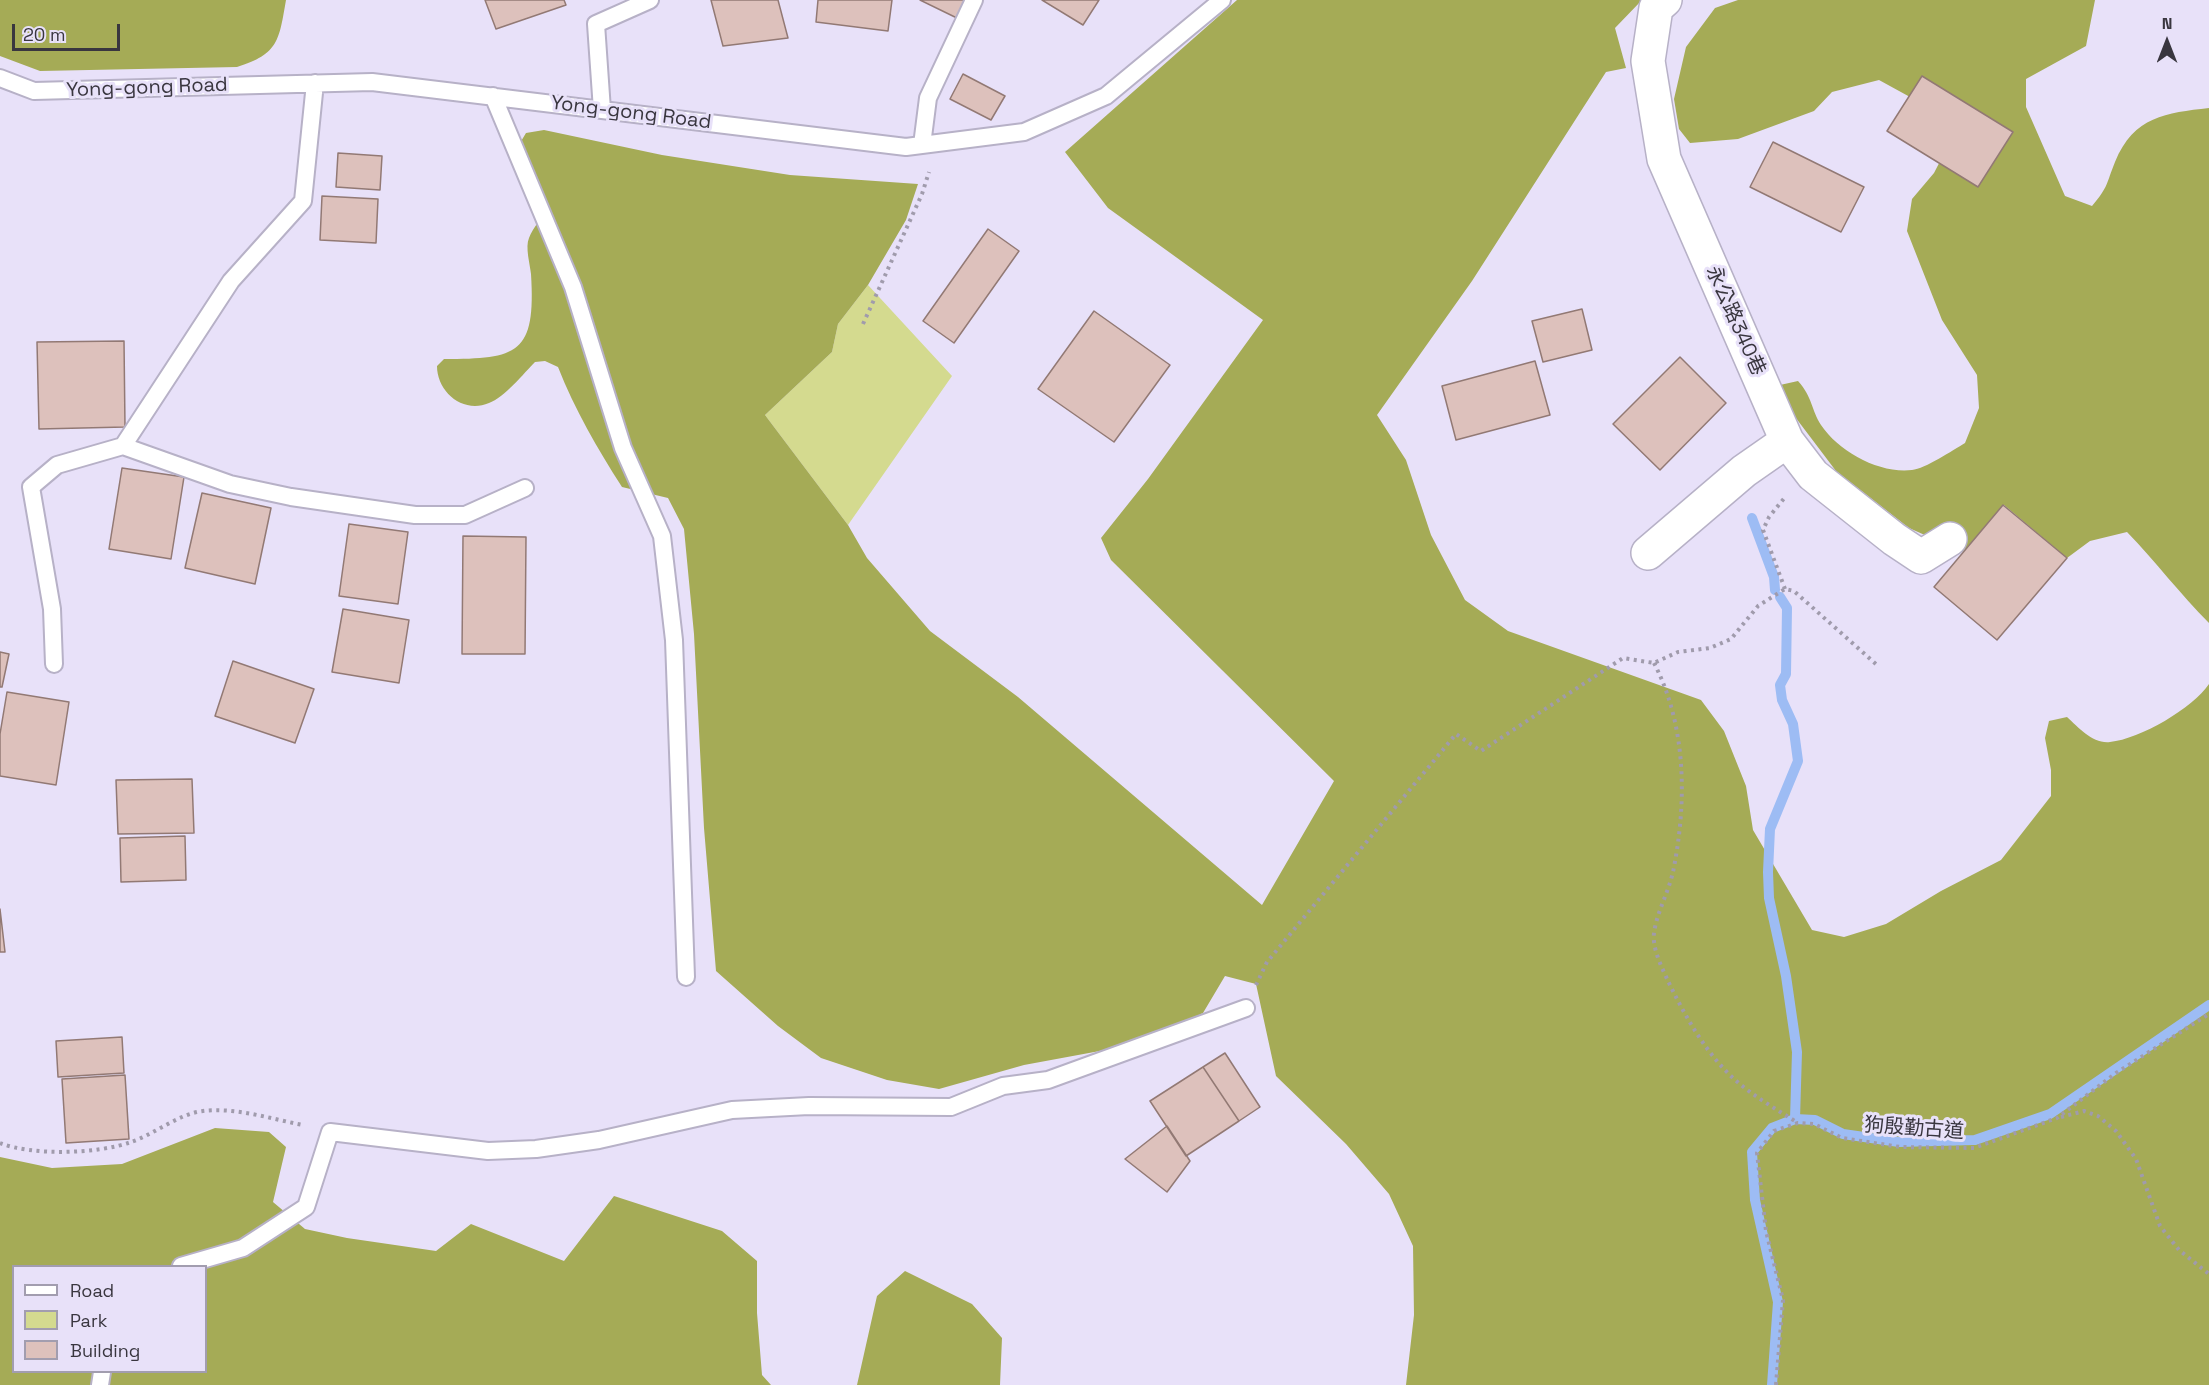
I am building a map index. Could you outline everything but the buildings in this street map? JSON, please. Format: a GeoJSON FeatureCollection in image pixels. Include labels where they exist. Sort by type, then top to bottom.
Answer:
{"type":"FeatureCollection","features":[{"type":"Feature","properties":{"kind":"street","name":"永公路340巷"},"geometry":{"type":"LineString","coordinates":[[1665,0],[1656,8],[1648,61],[1664,159],[1777,447],[1894,539],[1921,557],[1950,539]]}},
{"type":"Feature","properties":{"kind":"street"},"geometry":{"type":"LineString","coordinates":[[1648,553],[1777,447]]}},
{"type":"Feature","properties":{"kind":"lane"},"geometry":{"type":"LineString","coordinates":[[602,110],[596,24],[650,0]]}},
{"type":"Feature","properties":{"kind":"lane"},"geometry":{"type":"LineString","coordinates":[[922,145],[928,98],[974,0]]}},
{"type":"Feature","properties":{"kind":"lane","name":"Yong-gong Road"},"geometry":{"type":"LineString","coordinates":[[0,78],[34,91],[372,82],[906,147],[1024,132],[1106,96],[1222,0]]}},
{"type":"Feature","properties":{"kind":"lane"},"geometry":{"type":"LineString","coordinates":[[123,446],[231,281],[303,201],[315,83]]}},
{"type":"Feature","properties":{"kind":"lane"},"geometry":{"type":"LineString","coordinates":[[493,96],[573,287],[623,448],[662,536],[674,640],[686,977]]}},
{"type":"Feature","properties":{"kind":"lane"},"geometry":{"type":"LineString","coordinates":[[54,664],[52,609],[31,487],[57,465],[123,446],[230,484],[291,497],[415,515],[465,515],[525,488]]}},
{"type":"Feature","properties":{"kind":"lane"},"geometry":{"type":"LineString","coordinates":[[184,1265],[243,1248],[306,1207],[330,1132],[488,1151],[536,1149],[599,1140],[732,1110],[809,1106],[951,1107],[1003,1086],[1048,1080],[1246,1008]]}},
{"type":"Feature","properties":{"kind":"path"},"geometry":{"type":"LineString","coordinates":[[863,324],[930,174],[922,145]]}},
{"type":"Feature","properties":{"kind":"path"},"geometry":{"type":"LineString","coordinates":[[1777,447],[1795,485],[1769,517],[1763,530],[1785,589]]}},
{"type":"Feature","properties":{"kind":"path"},"geometry":{"type":"LineString","coordinates":[[1246,1008],[1267,962],[1456,734],[1481,751],[1623,658],[1654,663],[1678,652],[1710,648],[1731,639],[1758,606],[1785,589],[1794,591],[1878,666]]}},
{"type":"Feature","properties":{"kind":"path","name":"狗殷勤古道"},"geometry":{"type":"LineString","coordinates":[[1654,663],[1667,688],[1676,719],[1682,759],[1681,813],[1674,868],[1654,935],[1661,964],[1685,1017],[1733,1078],[1766,1104],[1798,1123],[1814,1124],[1842,1138],[1900,1147],[1974,1148],[2057,1118],[2116,1073],[2209,1014]]}},
{"type":"Feature","properties":{"kind":"path"},"geometry":{"type":"LineString","coordinates":[[0,1143],[18,1150],[42,1152],[96,1150],[130,1143],[201,1112],[224,1110],[330,1132]]}},
{"type":"Feature","properties":{"kind":"path"},"geometry":{"type":"LineString","coordinates":[[2057,1118],[2084,1112],[2098,1116],[2116,1131],[2136,1159],[2160,1226],[2179,1250],[2209,1275]]}},
{"type":"Feature","properties":{"kind":"path"},"geometry":{"type":"LineString","coordinates":[[1776,1385],[1783,1300],[1764,1220],[1757,1153],[1774,1131],[1798,1123]]}},
{"type":"Feature","properties":{"kind":"green space"},"geometry":{"type":"Polygon","coordinates":[[[0,0],[286,0],[275,44],[261,57],[237,67],[40,71],[0,56],[0,0]]]}},
{"type":"Feature","properties":{"kind":"green space"},"geometry":{"type":"Polygon","coordinates":[[[1237,0],[1642,0],[1615,28],[1626,68],[1606,72],[1472,281],[1377,415],[1406,460],[1431,535],[1465,600],[1508,631],[1701,700],[1724,731],[1746,786],[1753,830],[1812,930],[1844,937],[1886,924],[1941,891],[2001,860],[2051,796],[2051,770],[2045,738],[2049,721],[2067,717],[2098,740],[2110,742],[2122,740],[2150,729],[2179,712],[2209,684],[2209,1385],[1406,1385],[1414,1315],[1413,1246],[1389,1194],[1346,1144],[1276,1076],[1256,984],[1225,976],[1203,1013],[1143,1043],[1024,1065],[939,1089],[887,1080],[821,1058],[778,1026],[716,971],[704,828],[694,634],[684,529],[668,498],[622,487],[587,428],[558,367],[545,361],[535,362],[501,396],[479,406],[470,406],[453,398],[441,384],[438,376],[437,366],[444,359],[490,357],[505,353],[517,347],[525,336],[530,321],[532,301],[528,242],[533,230],[549,207],[520,143],[526,133],[544,130],[662,155],[790,175],[918,184],[906,220],[868,285],[838,324],[832,352],[765,415],[848,525],[867,558],[930,631],[1018,697],[1262,905],[1334,781],[1111,560],[1101,538],[1148,479],[1263,320],[1108,208],[1065,152],[1237,0]]]}},
{"type":"Feature","properties":{"kind":"green space"},"geometry":{"type":"Polygon","coordinates":[[[1738,0],[2095,0],[2086,46],[2026,79],[2026,107],[2065,196],[2092,206],[2104,189],[2123,147],[2142,126],[2165,115],[2209,108],[2209,623],[2127,532],[2090,541],[2067,558],[2004,505],[1963,552],[1909,528],[1836,471],[1780,397],[1780,385],[1798,381],[1807,393],[1821,425],[1838,444],[1874,465],[1900,470],[1918,469],[1965,443],[1979,408],[1977,375],[1942,320],[1907,231],[1912,199],[1934,173],[1950,142],[1941,114],[1879,80],[1832,92],[1814,111],[1738,139],[1690,143],[1679,129],[1674,99],[1686,47],[1715,8],[1738,0]]]}},
{"type":"Feature","properties":{"kind":"green space"},"geometry":{"type":"Polygon","coordinates":[[[868,285],[952,376],[848,525],[765,415],[832,352],[838,324],[868,285]]]}},
{"type":"Feature","properties":{"kind":"green space"},"geometry":{"type":"Polygon","coordinates":[[[215,1128],[269,1132],[286,1147],[273,1202],[305,1229],[347,1238],[436,1251],[471,1224],[564,1261],[614,1196],[722,1231],[757,1261],[757,1313],[762,1375],[771,1385],[0,1385],[0,1157],[52,1168],[122,1164],[215,1128]]]}},
{"type":"Feature","properties":{"kind":"green space"},"geometry":{"type":"Polygon","coordinates":[[[905,1271],[972,1304],[1002,1338],[1000,1385],[857,1385],[877,1296],[905,1271]]]}},
{"type":"Feature","properties":{"kind":"waterway"},"geometry":{"type":"LineString","coordinates":[[1752,518],[1774,577],[1775,590]]}},
{"type":"Feature","properties":{"kind":"waterway"},"geometry":{"type":"LineString","coordinates":[[1780,597],[1787,608],[1786,674],[1780,685],[1782,700],[1793,724],[1798,761],[1770,829],[1768,872],[1769,898],[1786,976],[1797,1052],[1795,1119]]}},
{"type":"Feature","properties":{"kind":"waterway"},"geometry":{"type":"LineString","coordinates":[[1772,1385],[1778,1302],[1755,1200],[1752,1152],[1772,1128],[1795,1119],[1815,1120],[1843,1134],[1899,1142],[1975,1140],[2050,1114],[2209,1005]]}}]}
